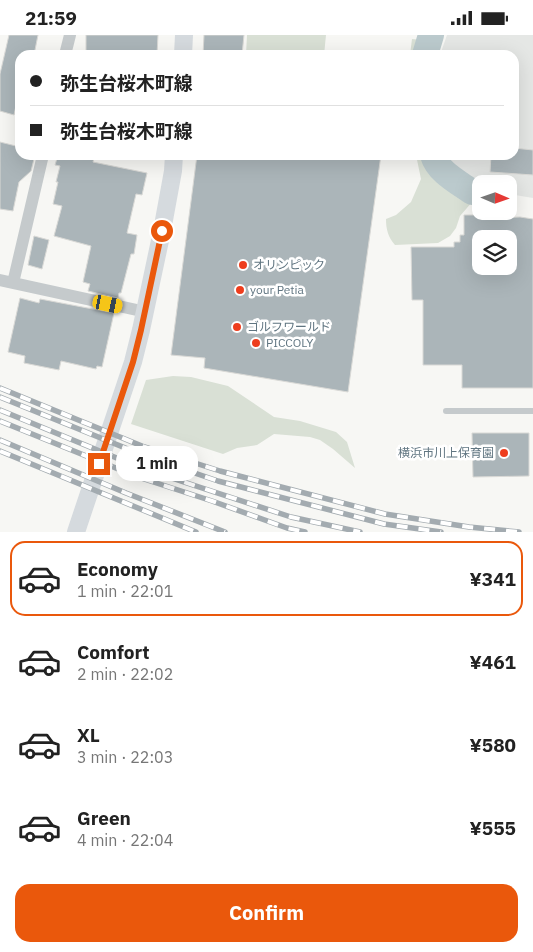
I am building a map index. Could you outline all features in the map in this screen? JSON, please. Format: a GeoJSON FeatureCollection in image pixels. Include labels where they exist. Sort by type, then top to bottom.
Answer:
{"type":"FeatureCollection","features":[{"type":"Feature","properties":{"kind":"main road"},"geometry":{"type":"LineString","coordinates":[[183,50],[184,35]]}},
{"type":"Feature","properties":{"kind":"main road"},"geometry":{"type":"LineString","coordinates":[[79,525],[133,362],[146,312],[174,160]]}},
{"type":"Feature","properties":{"kind":"street"},"geometry":{"type":"LineString","coordinates":[[66,50],[70,35]]}},
{"type":"Feature","properties":{"kind":"street"},"geometry":{"type":"LineString","coordinates":[[13,283],[42,160]]}},
{"type":"Feature","properties":{"kind":"street"},"geometry":{"type":"LineString","coordinates":[[0,280],[146,312]]}},
{"type":"Feature","properties":{"kind":"lane"},"geometry":{"type":"LineString","coordinates":[[446,411],[533,411]]}},
{"type":"Feature","properties":{"kind":"shaded area"},"geometry":{"type":"Polygon","coordinates":[[[247,35],[326,35],[324,50],[246,50],[247,35]]]}},
{"type":"Feature","properties":{"kind":"shaded area"},"geometry":{"type":"Polygon","coordinates":[[[447,35],[533,35],[533,198],[518,196],[518,175],[472,175],[472,179],[449,160],[519,160],[519,50],[442,50],[447,35]]]}},
{"type":"Feature","properties":{"kind":"shaded area"},"geometry":{"type":"Polygon","coordinates":[[[412,39],[422,40],[426,43],[424,50],[411,50],[412,39]]]}},
{"type":"Feature","properties":{"kind":"shaded area"},"geometry":{"type":"Polygon","coordinates":[[[417,160],[429,160],[440,174],[458,190],[471,195],[472,198],[472,202],[460,216],[456,228],[450,236],[438,243],[395,245],[388,233],[386,219],[396,215],[411,202],[421,179],[417,160]]]}},
{"type":"Feature","properties":{"kind":"shaded area"},"geometry":{"type":"Polygon","coordinates":[[[173,376],[191,377],[228,386],[274,417],[300,421],[336,432],[347,442],[355,468],[320,440],[310,437],[274,434],[257,445],[237,448],[223,454],[131,424],[146,380],[173,376]]]}},
{"type":"Feature","properties":{"kind":"building"},"geometry":{"type":"Polygon","coordinates":[[[9,35],[38,35],[35,50],[15,50],[14,115],[0,111],[0,74],[9,35]]]}},
{"type":"Feature","properties":{"kind":"building"},"geometry":{"type":"Polygon","coordinates":[[[86,35],[158,35],[157,50],[86,50],[86,35]]]}},
{"type":"Feature","properties":{"kind":"building"},"geometry":{"type":"Polygon","coordinates":[[[204,35],[244,35],[242,50],[203,50],[204,35]]]}},
{"type":"Feature","properties":{"kind":"building"},"geometry":{"type":"Polygon","coordinates":[[[0,142],[15,146],[15,160],[34,160],[31,171],[19,182],[13,211],[0,209],[0,142]]]}},
{"type":"Feature","properties":{"kind":"building"},"geometry":{"type":"Polygon","coordinates":[[[519,149],[533,150],[533,175],[490,172],[491,160],[519,160],[519,149]]]}},
{"type":"Feature","properties":{"kind":"building"},"geometry":{"type":"Polygon","coordinates":[[[56,160],[94,160],[93,162],[147,173],[142,195],[136,194],[127,233],[137,235],[134,254],[131,254],[118,298],[88,291],[90,284],[83,282],[91,246],[54,236],[62,206],[53,204],[60,166],[55,165],[56,160]]]}},
{"type":"Feature","properties":{"kind":"building"},"geometry":{"type":"Polygon","coordinates":[[[196,160],[380,160],[348,392],[204,368],[205,358],[171,355],[196,160]]]}},
{"type":"Feature","properties":{"kind":"building"},"geometry":{"type":"Polygon","coordinates":[[[464,215],[472,215],[472,220],[518,220],[518,217],[520,217],[533,219],[533,388],[462,388],[462,365],[423,365],[423,300],[412,300],[411,247],[454,247],[454,242],[460,242],[460,235],[464,235],[464,215]]]}},
{"type":"Feature","properties":{"kind":"building"},"geometry":{"type":"Polygon","coordinates":[[[34,236],[49,240],[42,269],[28,265],[34,236]]]}},
{"type":"Feature","properties":{"kind":"building"},"geometry":{"type":"Polygon","coordinates":[[[20,298],[39,303],[40,299],[114,313],[102,367],[97,366],[96,369],[61,361],[59,370],[24,363],[25,356],[8,352],[20,298]]]}},
{"type":"Feature","properties":{"kind":"building"},"geometry":{"type":"Polygon","coordinates":[[[472,433],[529,433],[529,476],[473,477],[472,433]]]}},
{"type":"Feature","properties":{"kind":"waterway"},"geometry":{"type":"LineString","coordinates":[[426,50],[431,35]]}},
{"type":"Feature","properties":{"kind":"waterway"},"geometry":{"type":"LineString","coordinates":[[436,160],[444,172],[472,192]]}},
{"type":"Feature","properties":{"kind":"railway"},"geometry":{"type":"LineString","coordinates":[[0,388],[142,446],[220,471],[385,514],[469,527],[519,532]]}},
{"type":"Feature","properties":{"kind":"railway"},"geometry":{"type":"LineString","coordinates":[[0,397],[145,456],[218,481],[384,524],[441,532]]}},
{"type":"Feature","properties":{"kind":"railway"},"geometry":{"type":"LineString","coordinates":[[0,410],[141,468],[291,517],[360,532]]}},
{"type":"Feature","properties":{"kind":"railway"},"geometry":{"type":"LineString","coordinates":[[0,421],[138,477],[287,528],[305,532]]}},
{"type":"Feature","properties":{"kind":"railway"},"geometry":{"type":"LineString","coordinates":[[0,440],[225,532]]}},
{"type":"Feature","properties":{"kind":"railway"},"geometry":{"type":"LineString","coordinates":[[0,451],[196,532]]}},
{"type":"Feature","properties":{"kind":"place","name":"オリンピック"},"geometry":{"type":"Point","coordinates":[243,265]}},
{"type":"Feature","properties":{"kind":"place","name":"your Petia"},"geometry":{"type":"Point","coordinates":[240,290]}},
{"type":"Feature","properties":{"kind":"place","name":"ゴルフワールド"},"geometry":{"type":"Point","coordinates":[237,327]}},
{"type":"Feature","properties":{"kind":"place","name":"PICCOLY"},"geometry":{"type":"Point","coordinates":[256,343]}},
{"type":"Feature","properties":{"kind":"place","name":"横浜市川上保育園"},"geometry":{"type":"Point","coordinates":[504,453]}},
{"type":"Feature","properties":{"kind":"route"},"geometry":{"type":"LineString","coordinates":[[99,464],[133,362],[146,312],[162,231]]}}]}
